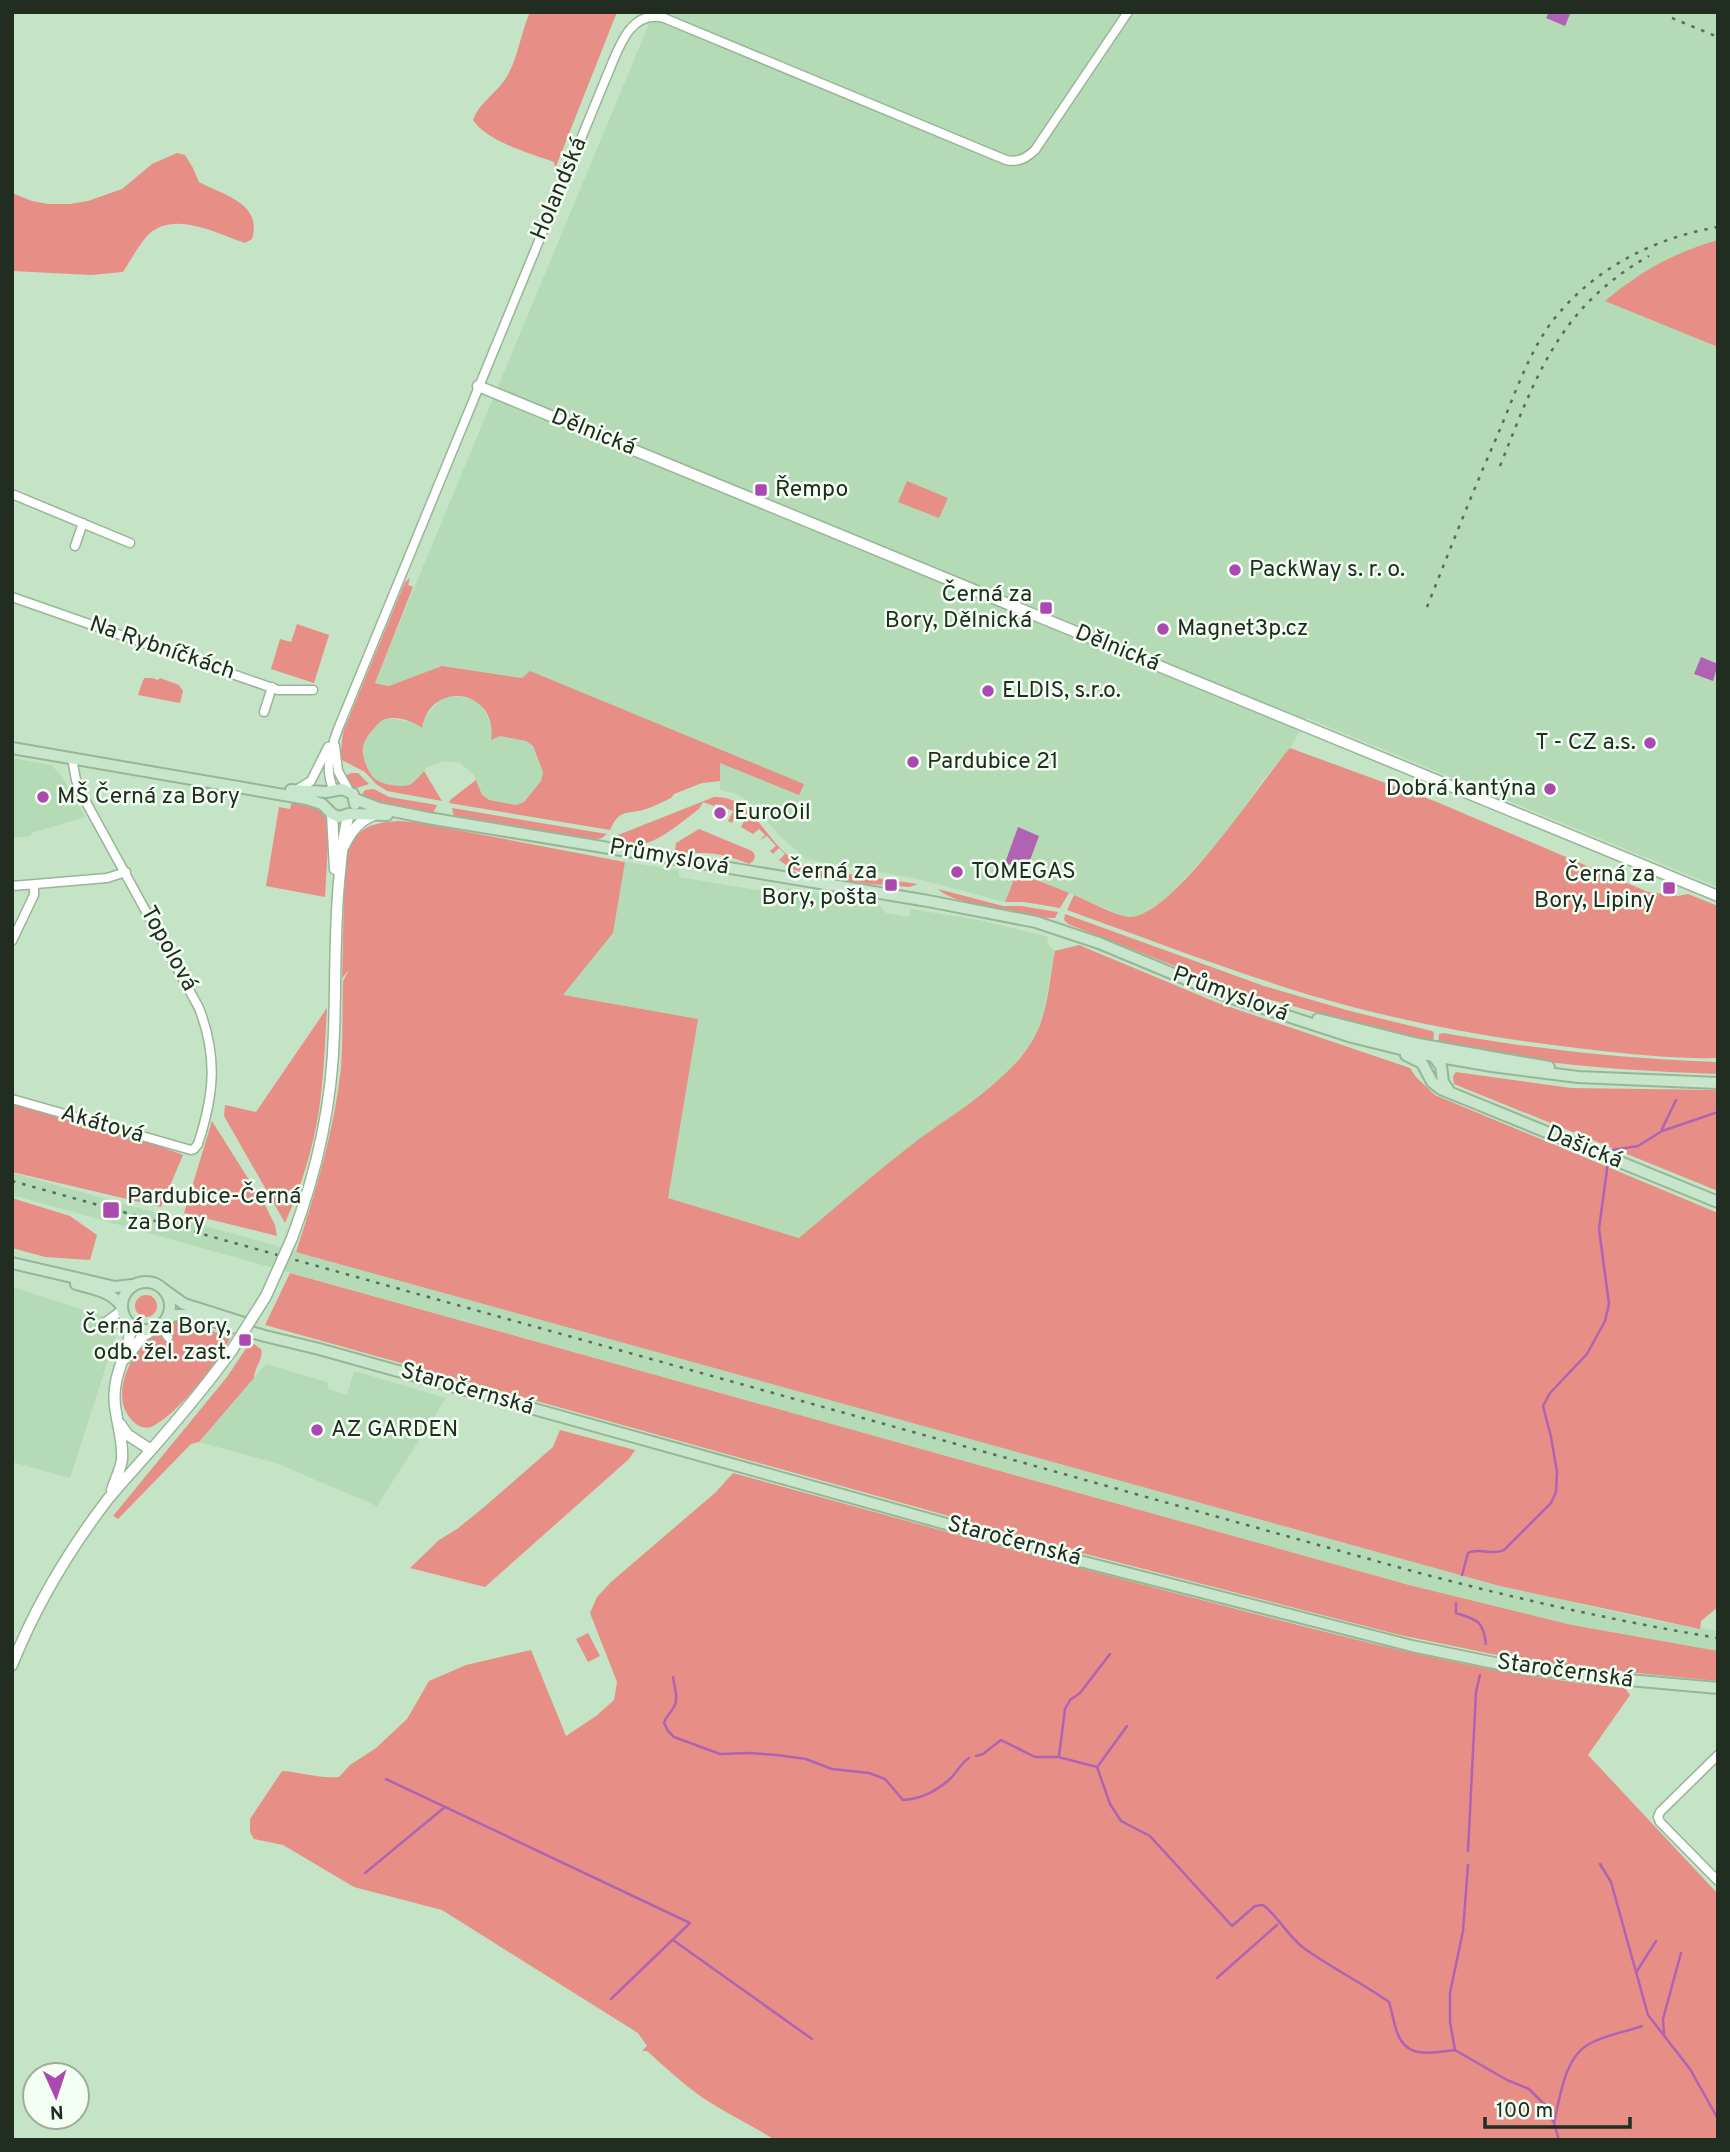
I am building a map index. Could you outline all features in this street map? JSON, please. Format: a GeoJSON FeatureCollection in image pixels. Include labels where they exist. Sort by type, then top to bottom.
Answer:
{"type":"FeatureCollection","features":[{"type":"Feature","properties":{"kind":"main road"},"geometry":{"type":"LineString","coordinates":[[12,748],[316,801],[331,813],[343,817],[355,807],[352,795],[342,789],[294,790],[236,786]]}},
{"type":"Feature","properties":{"kind":"main road"},"geometry":{"type":"LineString","coordinates":[[331,813],[327,799],[333,791]]}},
{"type":"Feature","properties":{"kind":"main road","name":"Průmyslová"},"geometry":{"type":"LineString","coordinates":[[352,795],[378,808],[428,818],[1036,922],[1074,934],[1229,997],[1380,1044],[1587,1072],[1712,1083]]}},
{"type":"Feature","properties":{"kind":"main road","name":"Průmyslová"},"geometry":{"type":"LineString","coordinates":[[349,814],[428,818]]}},
{"type":"Feature","properties":{"kind":"main road","name":"Průmyslová"},"geometry":{"type":"LineString","coordinates":[[1142,962],[1253,1001],[1418,1044],[1456,1060],[1578,1077],[1712,1083]]}},
{"type":"Feature","properties":{"kind":"main road","name":"Dašická"},"geometry":{"type":"LineString","coordinates":[[1380,1044],[1419,1061],[1433,1084],[1451,1093],[1718,1202]]}},
{"type":"Feature","properties":{"kind":"main road"},"geometry":{"type":"LineString","coordinates":[[1427,1071],[1428,1061],[1434,1051]]}},
{"type":"Feature","properties":{"kind":"main road"},"geometry":{"type":"LineString","coordinates":[[1434,1051],[1441,1066],[1443,1084],[1451,1093]]}},
{"type":"Feature","properties":{"kind":"main road"},"geometry":{"type":"LineString","coordinates":[[1442,1073],[1447,1062],[1456,1060]]}},
{"type":"Feature","properties":{"kind":"main road"},"geometry":{"type":"LineString","coordinates":[[12,1263],[115,1287],[151,1282],[163,1289],[170,1303],[170,1311],[160,1325],[142,1330],[129,1323],[115,1298],[12,1263]]}},
{"type":"Feature","properties":{"kind":"main road"},"geometry":{"type":"LineString","coordinates":[[122,1308],[126,1292],[138,1283]]}},
{"type":"Feature","properties":{"kind":"main road","name":"Staročernská"},"geometry":{"type":"LineString","coordinates":[[163,1289],[189,1306],[319,1349]]}},
{"type":"Feature","properties":{"kind":"main road","name":"Staročernská"},"geometry":{"type":"LineString","coordinates":[[160,1325],[174,1315],[191,1315],[1059,1555],[1412,1646],[1514,1667],[1718,1688]]}},
{"type":"Feature","properties":{"kind":"street","name":"Holandská"},"geometry":{"type":"LineString","coordinates":[[333,791],[328,758],[338,729],[612,64],[631,28],[645,17],[664,18],[1006,160],[1021,160],[1035,150],[1128,12]]}},
{"type":"Feature","properties":{"kind":"street","name":"Dělnická"},"geometry":{"type":"LineString","coordinates":[[478,386],[1718,896]]}},
{"type":"Feature","properties":{"kind":"street"},"geometry":{"type":"LineString","coordinates":[[12,494],[130,543]]}},
{"type":"Feature","properties":{"kind":"street"},"geometry":{"type":"LineString","coordinates":[[75,547],[83,523]]}},
{"type":"Feature","properties":{"kind":"street","name":"Na Rybníčkách"},"geometry":{"type":"LineString","coordinates":[[12,597],[282,691],[313,690]]}},
{"type":"Feature","properties":{"kind":"street"},"geometry":{"type":"LineString","coordinates":[[264,712],[272,687]]}},
{"type":"Feature","properties":{"kind":"street","name":"Holandská"},"geometry":{"type":"LineString","coordinates":[[294,790],[304,788],[310,781],[338,729]]}},
{"type":"Feature","properties":{"kind":"street","name":"Holandská"},"geometry":{"type":"LineString","coordinates":[[338,729],[335,741],[336,766],[344,785],[352,795]]}},
{"type":"Feature","properties":{"kind":"street","name":"Topolová"},"geometry":{"type":"LineString","coordinates":[[72,758],[78,786],[193,994],[208,1034],[212,1061],[210,1099],[199,1141],[192,1150]]}},
{"type":"Feature","properties":{"kind":"street"},"geometry":{"type":"LineString","coordinates":[[12,1665],[55,1574],[109,1498],[232,1350],[266,1296],[292,1238],[310,1185],[327,1113],[333,1052],[337,898],[334,824],[331,813]]}},
{"type":"Feature","properties":{"kind":"street"},"geometry":{"type":"LineString","coordinates":[[337,898],[344,832],[349,814]]}},
{"type":"Feature","properties":{"kind":"street"},"geometry":{"type":"LineString","coordinates":[[341,856],[353,831],[365,819],[377,814]]}},
{"type":"Feature","properties":{"kind":"street"},"geometry":{"type":"LineString","coordinates":[[12,886],[107,878],[126,872]]}},
{"type":"Feature","properties":{"kind":"street"},"geometry":{"type":"LineString","coordinates":[[12,942],[34,895],[34,885]]}},
{"type":"Feature","properties":{"kind":"street","name":"Akátová"},"geometry":{"type":"LineString","coordinates":[[12,1099],[192,1150]]}},
{"type":"Feature","properties":{"kind":"street"},"geometry":{"type":"LineString","coordinates":[[109,1498],[122,1461],[114,1396],[129,1339],[129,1323],[101,1326],[122,1308]]}},
{"type":"Feature","properties":{"kind":"street"},"geometry":{"type":"LineString","coordinates":[[120,1367],[143,1336],[160,1325],[168,1337]]}},
{"type":"Feature","properties":{"kind":"street"},"geometry":{"type":"LineString","coordinates":[[117,1417],[128,1435],[151,1450]]}},
{"type":"Feature","properties":{"kind":"street"},"geometry":{"type":"LineString","coordinates":[[1718,1755],[1658,1817],[1718,1881]]}},
{"type":"Feature","properties":{"kind":"shaded area"},"geometry":{"type":"Polygon","coordinates":[[[530,12],[617,12],[555,169],[554,162],[498,140],[479,128],[473,120],[509,73],[530,12]]]}},
{"type":"Feature","properties":{"kind":"shaded area"},"geometry":{"type":"Polygon","coordinates":[[[654,12],[1718,12],[1718,887],[1307,718],[1290,748],[1263,780],[1229,830],[1173,891],[1150,911],[1127,917],[1017,872],[1005,902],[918,879],[805,859],[748,801],[737,794],[720,790],[720,749],[522,678],[443,666],[389,686],[375,682],[654,12]]]}},
{"type":"Feature","properties":{"kind":"shaded area"},"geometry":{"type":"Polygon","coordinates":[[[1549,12],[1570,14],[1565,26],[1546,18],[1549,12]]]}},
{"type":"Feature","properties":{"kind":"shaded area"},"geometry":{"type":"Polygon","coordinates":[[[177,153],[185,155],[199,182],[229,196],[246,209],[252,217],[254,227],[252,239],[245,243],[195,226],[169,224],[147,236],[123,272],[91,275],[12,271],[12,193],[48,204],[88,201],[122,189],[152,164],[177,153]]]}},
{"type":"Feature","properties":{"kind":"shaded area"},"geometry":{"type":"Polygon","coordinates":[[[1718,240],[1718,347],[1605,301],[1658,264],[1718,240]]]}},
{"type":"Feature","properties":{"kind":"shaded area"},"geometry":{"type":"Polygon","coordinates":[[[907,481],[948,498],[939,518],[898,502],[907,481]]]}},
{"type":"Feature","properties":{"kind":"shaded area"},"geometry":{"type":"Polygon","coordinates":[[[410,578],[408,585],[413,587],[375,683],[389,686],[442,666],[522,678],[530,671],[804,784],[799,795],[720,763],[720,781],[702,783],[643,810],[623,814],[616,819],[610,830],[449,803],[476,780],[482,795],[489,800],[516,805],[524,802],[541,781],[543,772],[533,746],[526,741],[500,736],[491,740],[491,723],[485,710],[475,701],[463,696],[438,702],[428,712],[422,728],[408,721],[391,718],[381,721],[370,733],[363,747],[363,754],[374,778],[386,784],[407,786],[424,771],[442,801],[387,791],[365,772],[340,759],[343,732],[405,582],[410,578]]]}},
{"type":"Feature","properties":{"kind":"shaded area"},"geometry":{"type":"Polygon","coordinates":[[[297,624],[329,635],[314,683],[271,669],[280,639],[291,642],[297,624]]]}},
{"type":"Feature","properties":{"kind":"shaded area"},"geometry":{"type":"Polygon","coordinates":[[[1701,657],[1718,664],[1713,681],[1694,674],[1701,657]]]}},
{"type":"Feature","properties":{"kind":"shaded area"},"geometry":{"type":"Polygon","coordinates":[[[145,678],[160,678],[179,685],[183,691],[180,703],[138,695],[145,678]]]}},
{"type":"Feature","properties":{"kind":"shaded area"},"geometry":{"type":"Polygon","coordinates":[[[449,695],[476,700],[483,706],[493,731],[500,736],[526,741],[533,747],[543,772],[541,781],[524,802],[516,805],[489,801],[482,795],[474,775],[460,763],[444,761],[427,767],[413,784],[404,787],[378,782],[371,777],[361,751],[363,742],[380,721],[388,718],[415,723],[424,719],[441,699],[449,695]]]}},
{"type":"Feature","properties":{"kind":"shaded area"},"geometry":{"type":"Polygon","coordinates":[[[1290,748],[1437,802],[1648,892],[1678,896],[1688,894],[1718,906],[1718,1058],[1652,1056],[1551,1045],[1414,1022],[1282,986],[1067,910],[1074,895],[1129,917],[1147,911],[1168,896],[1215,846],[1290,748]]]}},
{"type":"Feature","properties":{"kind":"shaded area","name":"MŠ Černá za Bory"},"geometry":{"type":"Polygon","coordinates":[[[12,758],[51,765],[62,776],[85,817],[31,833],[31,836],[12,838],[12,758]]]}},
{"type":"Feature","properties":{"kind":"shaded area"},"geometry":{"type":"Polygon","coordinates":[[[358,773],[369,784],[354,789],[343,776],[358,773]]]}},
{"type":"Feature","properties":{"kind":"shaded area"},"geometry":{"type":"Polygon","coordinates":[[[374,789],[389,797],[437,805],[433,813],[373,803],[361,796],[365,790],[374,789]]]}},
{"type":"Feature","properties":{"kind":"shaded area"},"geometry":{"type":"Polygon","coordinates":[[[714,797],[727,798],[739,804],[785,853],[802,864],[828,871],[918,884],[910,887],[870,884],[809,875],[792,869],[779,860],[785,854],[779,848],[773,854],[770,851],[776,846],[767,836],[760,840],[765,835],[759,829],[753,834],[741,827],[744,821],[735,817],[732,823],[728,821],[733,811],[703,802],[699,809],[682,822],[650,842],[639,845],[620,840],[618,835],[714,797]]]}},
{"type":"Feature","properties":{"kind":"shaded area"},"geometry":{"type":"Polygon","coordinates":[[[292,801],[316,807],[327,820],[329,827],[325,897],[266,886],[279,807],[290,809],[292,801]]]}},
{"type":"Feature","properties":{"kind":"shaded area"},"geometry":{"type":"Polygon","coordinates":[[[452,808],[607,834],[593,840],[454,817],[452,808]]]}},
{"type":"Feature","properties":{"kind":"shaded area"},"geometry":{"type":"Polygon","coordinates":[[[398,821],[625,862],[613,933],[563,995],[698,1019],[668,1198],[799,1238],[899,1154],[977,1098],[1007,1072],[1037,1033],[1047,998],[1055,951],[1079,945],[1218,1003],[1410,1068],[1435,1095],[1718,1213],[1718,1607],[1701,1621],[1700,1629],[1500,1586],[296,1252],[323,1161],[341,1068],[343,981],[349,970],[342,978],[345,857],[359,833],[379,823],[398,821]]]}},
{"type":"Feature","properties":{"kind":"shaded area"},"geometry":{"type":"Polygon","coordinates":[[[1018,827],[1039,836],[1026,871],[1005,863],[1018,827]]]}},
{"type":"Feature","properties":{"kind":"shaded area"},"geometry":{"type":"Polygon","coordinates":[[[699,829],[752,851],[754,860],[749,864],[715,854],[675,851],[676,843],[699,829]]]}},
{"type":"Feature","properties":{"kind":"shaded area"},"geometry":{"type":"Polygon","coordinates":[[[625,862],[679,870],[679,877],[763,891],[762,884],[768,885],[771,891],[782,893],[787,888],[879,904],[886,913],[909,917],[911,909],[979,920],[1049,937],[1047,943],[1055,951],[1038,1031],[1030,1045],[1003,1077],[859,1187],[800,1238],[668,1199],[562,995],[613,933],[625,862]]]}},
{"type":"Feature","properties":{"kind":"shaded area"},"geometry":{"type":"Polygon","coordinates":[[[1017,872],[1069,893],[1060,908],[1005,902],[1017,872]]]}},
{"type":"Feature","properties":{"kind":"shaded area"},"geometry":{"type":"Polygon","coordinates":[[[938,889],[1003,906],[1058,912],[1055,918],[1047,918],[989,908],[958,900],[938,889]]]}},
{"type":"Feature","properties":{"kind":"shaded area"},"geometry":{"type":"Polygon","coordinates":[[[1065,914],[1264,986],[1432,1031],[1433,1043],[1236,990],[1068,924],[1064,920],[1065,914]]]}},
{"type":"Feature","properties":{"kind":"shaded area"},"geometry":{"type":"Polygon","coordinates":[[[327,1008],[322,1084],[316,1125],[306,1168],[285,1223],[224,1116],[225,1105],[256,1112],[327,1008]]]}},
{"type":"Feature","properties":{"kind":"shaded area"},"geometry":{"type":"Polygon","coordinates":[[[1439,1034],[1580,1052],[1718,1062],[1718,1074],[1648,1071],[1507,1057],[1438,1044],[1439,1034]]]}},
{"type":"Feature","properties":{"kind":"shaded area"},"geometry":{"type":"Polygon","coordinates":[[[1456,1072],[1571,1088],[1718,1090],[1718,1191],[1454,1084],[1453,1076],[1456,1072]]]}},
{"type":"Feature","properties":{"kind":"shaded area"},"geometry":{"type":"Polygon","coordinates":[[[12,1101],[136,1137],[183,1155],[161,1207],[12,1172],[12,1101]]]}},
{"type":"Feature","properties":{"kind":"shaded area"},"geometry":{"type":"Polygon","coordinates":[[[212,1121],[266,1207],[277,1236],[184,1213],[212,1121]]]}},
{"type":"Feature","properties":{"kind":"shaded area"},"geometry":{"type":"Polygon","coordinates":[[[12,1173],[1584,1605],[1718,1631],[1718,1651],[1572,1625],[1409,1585],[12,1195],[12,1173]]]}},
{"type":"Feature","properties":{"kind":"shaded area"},"geometry":{"type":"Polygon","coordinates":[[[12,1198],[70,1216],[97,1235],[90,1260],[45,1257],[12,1248],[12,1198]]]}},
{"type":"Feature","properties":{"kind":"shaded area"},"geometry":{"type":"Polygon","coordinates":[[[290,1273],[1409,1585],[1572,1625],[1718,1651],[1718,1681],[1516,1659],[1400,1635],[1074,1551],[265,1325],[290,1273]]]}},
{"type":"Feature","properties":{"kind":"shaded area"},"geometry":{"type":"Polygon","coordinates":[[[12,1287],[106,1317],[116,1335],[70,1478],[12,1462],[12,1287]]]}},
{"type":"Feature","properties":{"kind":"shaded area"},"geometry":{"type":"Polygon","coordinates":[[[146,1295],[154,1298],[157,1306],[154,1314],[146,1317],[138,1314],[135,1306],[138,1298],[146,1295]]]}},
{"type":"Feature","properties":{"kind":"shaded area"},"geometry":{"type":"Polygon","coordinates":[[[181,1319],[196,1319],[196,1323],[230,1339],[206,1375],[173,1412],[151,1427],[141,1427],[128,1416],[124,1406],[122,1396],[125,1375],[149,1338],[158,1334],[165,1339],[173,1334],[170,1323],[181,1319]]]}},
{"type":"Feature","properties":{"kind":"shaded area"},"geometry":{"type":"Polygon","coordinates":[[[249,1344],[254,1344],[262,1353],[254,1378],[199,1442],[191,1444],[118,1519],[113,1516],[227,1377],[249,1344]]]}},
{"type":"Feature","properties":{"kind":"shaded area","name":"AZ GARDEN"},"geometry":{"type":"Polygon","coordinates":[[[266,1364],[327,1382],[329,1389],[347,1395],[354,1371],[446,1398],[377,1506],[276,1463],[199,1442],[266,1364]]]}},
{"type":"Feature","properties":{"kind":"shaded area"},"geometry":{"type":"Polygon","coordinates":[[[560,1430],[635,1450],[629,1459],[485,1587],[410,1568],[439,1540],[483,1508],[553,1447],[560,1430]]]}},
{"type":"Feature","properties":{"kind":"shaded area"},"geometry":{"type":"Polygon","coordinates":[[[733,1473],[1102,1574],[1374,1644],[1523,1675],[1625,1688],[1630,1695],[1588,1755],[1718,1894],[1718,2140],[775,2140],[703,2098],[647,2051],[642,2051],[647,2046],[638,2033],[442,1910],[354,1887],[283,1845],[254,1839],[250,1832],[250,1819],[282,1771],[339,1777],[407,1719],[429,1681],[466,1665],[531,1650],[566,1736],[596,1716],[614,1700],[617,1682],[590,1613],[597,1597],[716,1492],[733,1473]]]}},
{"type":"Feature","properties":{"kind":"shaded area"},"geometry":{"type":"Polygon","coordinates":[[[588,1633],[600,1656],[588,1662],[576,1639],[588,1633]]]}},
{"type":"Feature","properties":{"kind":"waterway"},"geometry":{"type":"LineString","coordinates":[[1662,1129],[1676,1100]]}},
{"type":"Feature","properties":{"kind":"waterway"},"geometry":{"type":"LineString","coordinates":[[1612,1150],[1638,1146],[1662,1131],[1718,1112]]}},
{"type":"Feature","properties":{"kind":"waterway"},"geometry":{"type":"LineString","coordinates":[[1462,1575],[1468,1553],[1504,1550],[1551,1503],[1556,1492],[1557,1472],[1543,1406],[1550,1393],[1587,1354],[1605,1321],[1609,1304],[1599,1229],[1608,1162]]}},
{"type":"Feature","properties":{"kind":"waterway"},"geometry":{"type":"LineString","coordinates":[[1456,1603],[1456,1613],[1481,1625],[1486,1644]]}},
{"type":"Feature","properties":{"kind":"waterway"},"geometry":{"type":"LineString","coordinates":[[1059,1756],[1065,1709],[1110,1654]]}},
{"type":"Feature","properties":{"kind":"waterway"},"geometry":{"type":"LineString","coordinates":[[1468,1851],[1476,1692],[1480,1675]]}},
{"type":"Feature","properties":{"kind":"waterway"},"geometry":{"type":"LineString","coordinates":[[673,1677],[676,1700],[664,1723],[668,1731],[674,1737],[720,1754],[777,1755],[806,1759],[832,1769],[869,1773],[885,1779],[903,1800],[928,1794],[950,1779],[969,1758]]}},
{"type":"Feature","properties":{"kind":"waterway"},"geometry":{"type":"LineString","coordinates":[[1098,1766],[1127,1726]]}},
{"type":"Feature","properties":{"kind":"waterway"},"geometry":{"type":"LineString","coordinates":[[976,1756],[1001,1740],[1035,1757],[1058,1757],[1097,1767],[1110,1804],[1121,1821],[1150,1836],[1232,1926],[1255,1906],[1263,1905],[1305,1949],[1389,2002],[1396,2029],[1405,2046],[1427,2053],[1455,2050]]}},
{"type":"Feature","properties":{"kind":"waterway"},"geometry":{"type":"LineString","coordinates":[[386,1779],[690,1923],[611,1999]]}},
{"type":"Feature","properties":{"kind":"waterway"},"geometry":{"type":"LineString","coordinates":[[365,1873],[445,1807]]}},
{"type":"Feature","properties":{"kind":"waterway"},"geometry":{"type":"LineString","coordinates":[[1600,1864],[1611,1882],[1648,2015],[1690,2069],[1718,2119]]}},
{"type":"Feature","properties":{"kind":"waterway"},"geometry":{"type":"LineString","coordinates":[[1468,1865],[1463,1931],[1450,1993],[1450,2022],[1455,2050],[1507,2080],[1529,2089],[1545,2105],[1559,2140]]}},
{"type":"Feature","properties":{"kind":"waterway"},"geometry":{"type":"LineString","coordinates":[[1217,1978],[1277,1925]]}},
{"type":"Feature","properties":{"kind":"waterway"},"geometry":{"type":"LineString","coordinates":[[673,1940],[812,2039]]}},
{"type":"Feature","properties":{"kind":"waterway"},"geometry":{"type":"LineString","coordinates":[[1637,1971],[1656,1941]]}},
{"type":"Feature","properties":{"kind":"waterway"},"geometry":{"type":"LineString","coordinates":[[1664,2035],[1663,2019],[1681,1953]]}},
{"type":"Feature","properties":{"kind":"waterway"},"geometry":{"type":"LineString","coordinates":[[1554,2123],[1564,2079],[1581,2050],[1602,2038],[1642,2026]]}},
{"type":"Feature","properties":{"kind":"railway"},"geometry":{"type":"LineString","coordinates":[[1672,18],[1718,37]]}},
{"type":"Feature","properties":{"kind":"railway"},"geometry":{"type":"LineString","coordinates":[[1427,607],[1522,377],[1535,348],[1551,323],[1585,287],[1625,259],[1670,239],[1718,227]]}},
{"type":"Feature","properties":{"kind":"railway"},"geometry":{"type":"LineString","coordinates":[[1500,466],[1539,373],[1554,346],[1593,298],[1618,276],[1649,256]]}},
{"type":"Feature","properties":{"kind":"railway"},"geometry":{"type":"LineString","coordinates":[[12,1181],[1412,1571],[1564,1608],[1718,1638]]}},
{"type":"Feature","properties":{"kind":"place","name":"Řempo"},"geometry":{"type":"Point","coordinates":[761,490]}},
{"type":"Feature","properties":{"kind":"place","name":"PackWay s. r. o."},"geometry":{"type":"Point","coordinates":[1235,570]}},
{"type":"Feature","properties":{"kind":"place","name":"Černá za Bory, Dělnická"},"geometry":{"type":"Point","coordinates":[1046,608]}},
{"type":"Feature","properties":{"kind":"place","name":"Magnet3p.cz"},"geometry":{"type":"Point","coordinates":[1163,629]}},
{"type":"Feature","properties":{"kind":"place","name":"ELDIS, s.r.o."},"geometry":{"type":"Point","coordinates":[988,691]}},
{"type":"Feature","properties":{"kind":"place","name":"T - CZ a.s."},"geometry":{"type":"Point","coordinates":[1650,743]}},
{"type":"Feature","properties":{"kind":"place","name":"Pardubice 21"},"geometry":{"type":"Point","coordinates":[913,762]}},
{"type":"Feature","properties":{"kind":"place","name":"Dobrá kantýna"},"geometry":{"type":"Point","coordinates":[1550,789]}},
{"type":"Feature","properties":{"kind":"place","name":"MŠ Černá za Bory"},"geometry":{"type":"Point","coordinates":[43,797]}},
{"type":"Feature","properties":{"kind":"place","name":"EuroOil"},"geometry":{"type":"Point","coordinates":[720,813]}},
{"type":"Feature","properties":{"kind":"place","name":"TOMEGAS"},"geometry":{"type":"Point","coordinates":[957,872]}},
{"type":"Feature","properties":{"kind":"place","name":"Černá za Bory, pošta"},"geometry":{"type":"Point","coordinates":[891,885]}},
{"type":"Feature","properties":{"kind":"place","name":"Černá za Bory, Lipiny"},"geometry":{"type":"Point","coordinates":[1669,888]}},
{"type":"Feature","properties":{"kind":"place","name":"Pardubice-Černá za Bory"},"geometry":{"type":"Point","coordinates":[111,1210]}},
{"type":"Feature","properties":{"kind":"place","name":"Černá za Bory, odb. žel. zast."},"geometry":{"type":"Point","coordinates":[245,1340]}},
{"type":"Feature","properties":{"kind":"place","name":"AZ GARDEN"},"geometry":{"type":"Point","coordinates":[317,1430]}}]}
